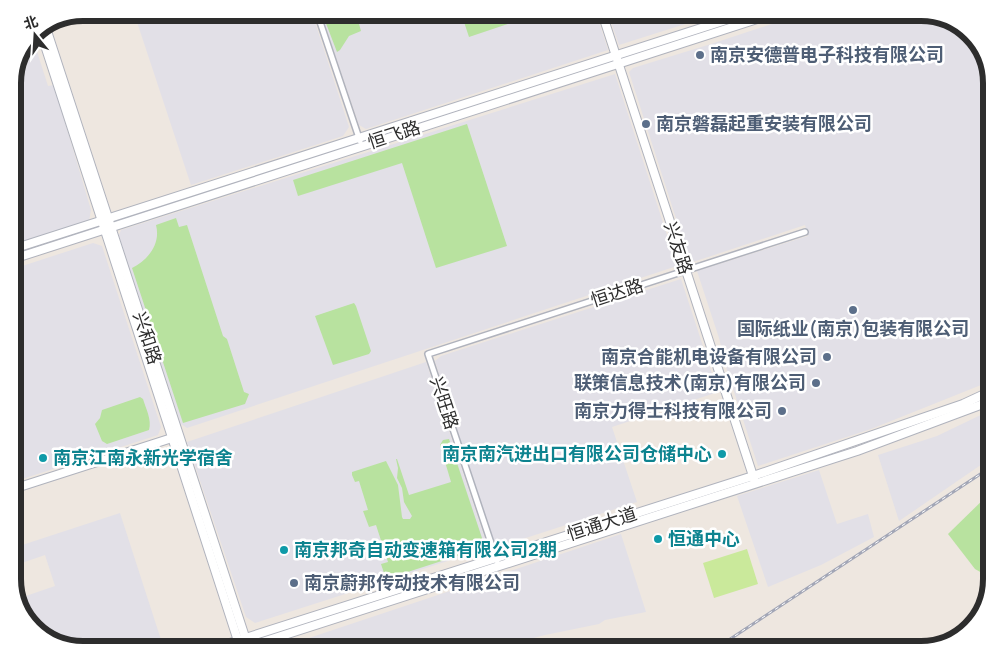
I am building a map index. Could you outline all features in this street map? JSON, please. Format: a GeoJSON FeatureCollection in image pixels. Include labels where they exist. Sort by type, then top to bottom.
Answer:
{"type":"FeatureCollection","features":[{"type":"Feature","properties":{"kind":"main road","name":"兴友路"},"geometry":{"type":"LineString","coordinates":[[605,21],[754,480]]}},
{"type":"Feature","properties":{"kind":"main road","name":"恒飞路"},"geometry":{"type":"LineString","coordinates":[[21,256],[362,146],[723,21]]}},
{"type":"Feature","properties":{"kind":"main road","name":"恒飞路"},"geometry":{"type":"LineString","coordinates":[[21,246],[359,137],[746,21]]}},
{"type":"Feature","properties":{"kind":"main road","name":"兴和路"},"geometry":{"type":"LineString","coordinates":[[48,33],[108,229],[242,639]]}},
{"type":"Feature","properties":{"kind":"main road","name":"兴和路"},"geometry":{"type":"LineString","coordinates":[[42,37],[105,219]]}},
{"type":"Feature","properties":{"kind":"main road","name":"恒通大道"},"geometry":{"type":"LineString","coordinates":[[236,641],[497,562],[754,480],[983,395]]}},
{"type":"Feature","properties":{"kind":"main road","name":"恒通大道"},"geometry":{"type":"LineString","coordinates":[[754,480],[857,452],[983,404]]}},
{"type":"Feature","properties":{"kind":"main road"},"geometry":{"type":"LineString","coordinates":[[21,486],[175,437]]}},
{"type":"Feature","properties":{"kind":"main road","name":"恒通大道"},"geometry":{"type":"LineString","coordinates":[[266,641],[497,562]]}},
{"type":"Feature","properties":{"kind":"street"},"geometry":{"type":"LineString","coordinates":[[321,21],[362,146]]}},
{"type":"Feature","properties":{"kind":"street","name":"恒达路"},"geometry":{"type":"LineString","coordinates":[[428,354],[805,232]]}},
{"type":"Feature","properties":{"kind":"street","name":"兴旺路"},"geometry":{"type":"LineString","coordinates":[[428,354],[497,562]]}},
{"type":"Feature","properties":{"kind":"shaded area"},"geometry":{"type":"Polygon","coordinates":[[[137,21],[315,21],[349,127],[343,136],[191,185],[137,21]]]}},
{"type":"Feature","properties":{"kind":"shaded area"},"geometry":{"type":"Polygon","coordinates":[[[324,21],[599,21],[608,50],[366,129],[359,125],[324,21]]]}},
{"type":"Feature","properties":{"kind":"shaded area"},"geometry":{"type":"Polygon","coordinates":[[[611,21],[695,21],[619,45],[611,21]]]}},
{"type":"Feature","properties":{"kind":"shaded area"},"geometry":{"type":"Polygon","coordinates":[[[781,21],[921,21],[948,28],[965,39],[970,45],[981,67],[983,83],[983,384],[871,429],[758,466],[697,271],[808,236],[805,225],[690,262],[629,72],[633,68],[781,21]]]}},
{"type":"Feature","properties":{"kind":"shaded area"},"geometry":{"type":"Polygon","coordinates":[[[35,44],[48,86],[54,85],[91,210],[89,221],[21,242],[21,79],[23,67],[35,44]]]}},
{"type":"Feature","properties":{"kind":"shaded area"},"geometry":{"type":"Polygon","coordinates":[[[615,74],[677,266],[187,428],[181,424],[120,240],[121,230],[615,74]]]}},
{"type":"Feature","properties":{"kind":"shaded area"},"geometry":{"type":"Polygon","coordinates":[[[93,243],[102,246],[161,427],[158,435],[21,479],[21,266],[93,243]]]}},
{"type":"Feature","properties":{"kind":"shaded area"},"geometry":{"type":"Polygon","coordinates":[[[681,279],[718,392],[612,427],[637,502],[498,547],[494,543],[435,361],[441,356],[681,279]]]}},
{"type":"Feature","properties":{"kind":"shaded area"},"geometry":{"type":"Polygon","coordinates":[[[426,362],[488,548],[255,623],[246,617],[187,442],[426,362]]]}},
{"type":"Feature","properties":{"kind":"shaded area"},"geometry":{"type":"Polygon","coordinates":[[[983,414],[983,463],[899,521],[878,455],[937,436],[983,414]]]}},
{"type":"Feature","properties":{"kind":"shaded area"},"geometry":{"type":"Polygon","coordinates":[[[819,470],[837,524],[868,514],[874,537],[821,565],[768,587],[737,496],[819,470]]]}},
{"type":"Feature","properties":{"kind":"shaded area"},"geometry":{"type":"Polygon","coordinates":[[[120,513],[161,641],[71,640],[49,630],[34,617],[24,597],[55,586],[45,555],[21,563],[21,545],[120,513]]]}},
{"type":"Feature","properties":{"kind":"shaded area"},"geometry":{"type":"Polygon","coordinates":[[[621,534],[646,612],[605,620],[599,624],[522,641],[300,641],[621,534]]]}},
{"type":"Feature","properties":{"kind":"green space"},"geometry":{"type":"Polygon","coordinates":[[[325,21],[358,21],[361,31],[349,36],[337,52],[325,21]]]}},
{"type":"Feature","properties":{"kind":"green space"},"geometry":{"type":"Polygon","coordinates":[[[464,21],[514,21],[514,22],[469,37],[464,21]]]}},
{"type":"Feature","properties":{"kind":"green space"},"geometry":{"type":"Polygon","coordinates":[[[467,124],[507,246],[436,268],[402,163],[298,196],[293,180],[467,124]]]}},
{"type":"Feature","properties":{"kind":"green space"},"geometry":{"type":"Polygon","coordinates":[[[176,218],[179,227],[187,225],[223,336],[227,339],[244,392],[249,394],[245,404],[183,423],[132,268],[143,261],[152,251],[157,239],[156,225],[176,218]]]}},
{"type":"Feature","properties":{"kind":"green space"},"geometry":{"type":"Polygon","coordinates":[[[354,303],[371,351],[369,354],[333,365],[315,316],[354,303]]]}},
{"type":"Feature","properties":{"kind":"green space"},"geometry":{"type":"Polygon","coordinates":[[[140,397],[143,399],[148,414],[149,430],[107,444],[102,441],[95,424],[100,418],[102,410],[140,397]]]}},
{"type":"Feature","properties":{"kind":"green space"},"geometry":{"type":"Polygon","coordinates":[[[449,439],[482,538],[482,548],[386,579],[381,564],[388,562],[376,525],[369,527],[363,511],[368,510],[359,481],[355,482],[352,472],[386,461],[398,485],[402,517],[403,519],[410,519],[412,516],[404,502],[402,488],[397,478],[398,468],[396,459],[409,495],[451,482],[440,445],[443,440],[449,439]]]}},
{"type":"Feature","properties":{"kind":"green space"},"geometry":{"type":"Polygon","coordinates":[[[983,500],[983,573],[975,569],[948,534],[983,500]]]}},
{"type":"Feature","properties":{"kind":"green space"},"geometry":{"type":"Polygon","coordinates":[[[747,549],[758,584],[714,598],[703,563],[747,549]]]}},
{"type":"Feature","properties":{"kind":"railway"},"geometry":{"type":"LineString","coordinates":[[727,641],[983,472]]}},
{"type":"Feature","properties":{"kind":"place","name":"南京安德普电子科技有限公司"},"geometry":{"type":"Point","coordinates":[700,55]}},
{"type":"Feature","properties":{"kind":"place","name":"南京磐磊起重安装有限公司"},"geometry":{"type":"Point","coordinates":[646,124]}},
{"type":"Feature","properties":{"kind":"place","name":"国际纸业(南京)包装有限公司"},"geometry":{"type":"Point","coordinates":[853,310]}},
{"type":"Feature","properties":{"kind":"place","name":"南京合能机电设备有限公司"},"geometry":{"type":"Point","coordinates":[827,357]}},
{"type":"Feature","properties":{"kind":"place","name":"联策信息技术(南京)有限公司"},"geometry":{"type":"Point","coordinates":[816,383]}},
{"type":"Feature","properties":{"kind":"place","name":"南京力得士科技有限公司"},"geometry":{"type":"Point","coordinates":[782,411]}},
{"type":"Feature","properties":{"kind":"place","name":"南京南汽进出口有限公司仓储中心"},"geometry":{"type":"Point","coordinates":[722,454]}},
{"type":"Feature","properties":{"kind":"place","name":"南京江南永新光学宿舍"},"geometry":{"type":"Point","coordinates":[43,458]}},
{"type":"Feature","properties":{"kind":"place","name":"恒通中心"},"geometry":{"type":"Point","coordinates":[658,539]}},
{"type":"Feature","properties":{"kind":"place","name":"南京邦奇自动变速箱有限公司2期"},"geometry":{"type":"Point","coordinates":[284,550]}},
{"type":"Feature","properties":{"kind":"place","name":"南京蔚邦传动技术有限公司"},"geometry":{"type":"Point","coordinates":[294,583]}}]}
